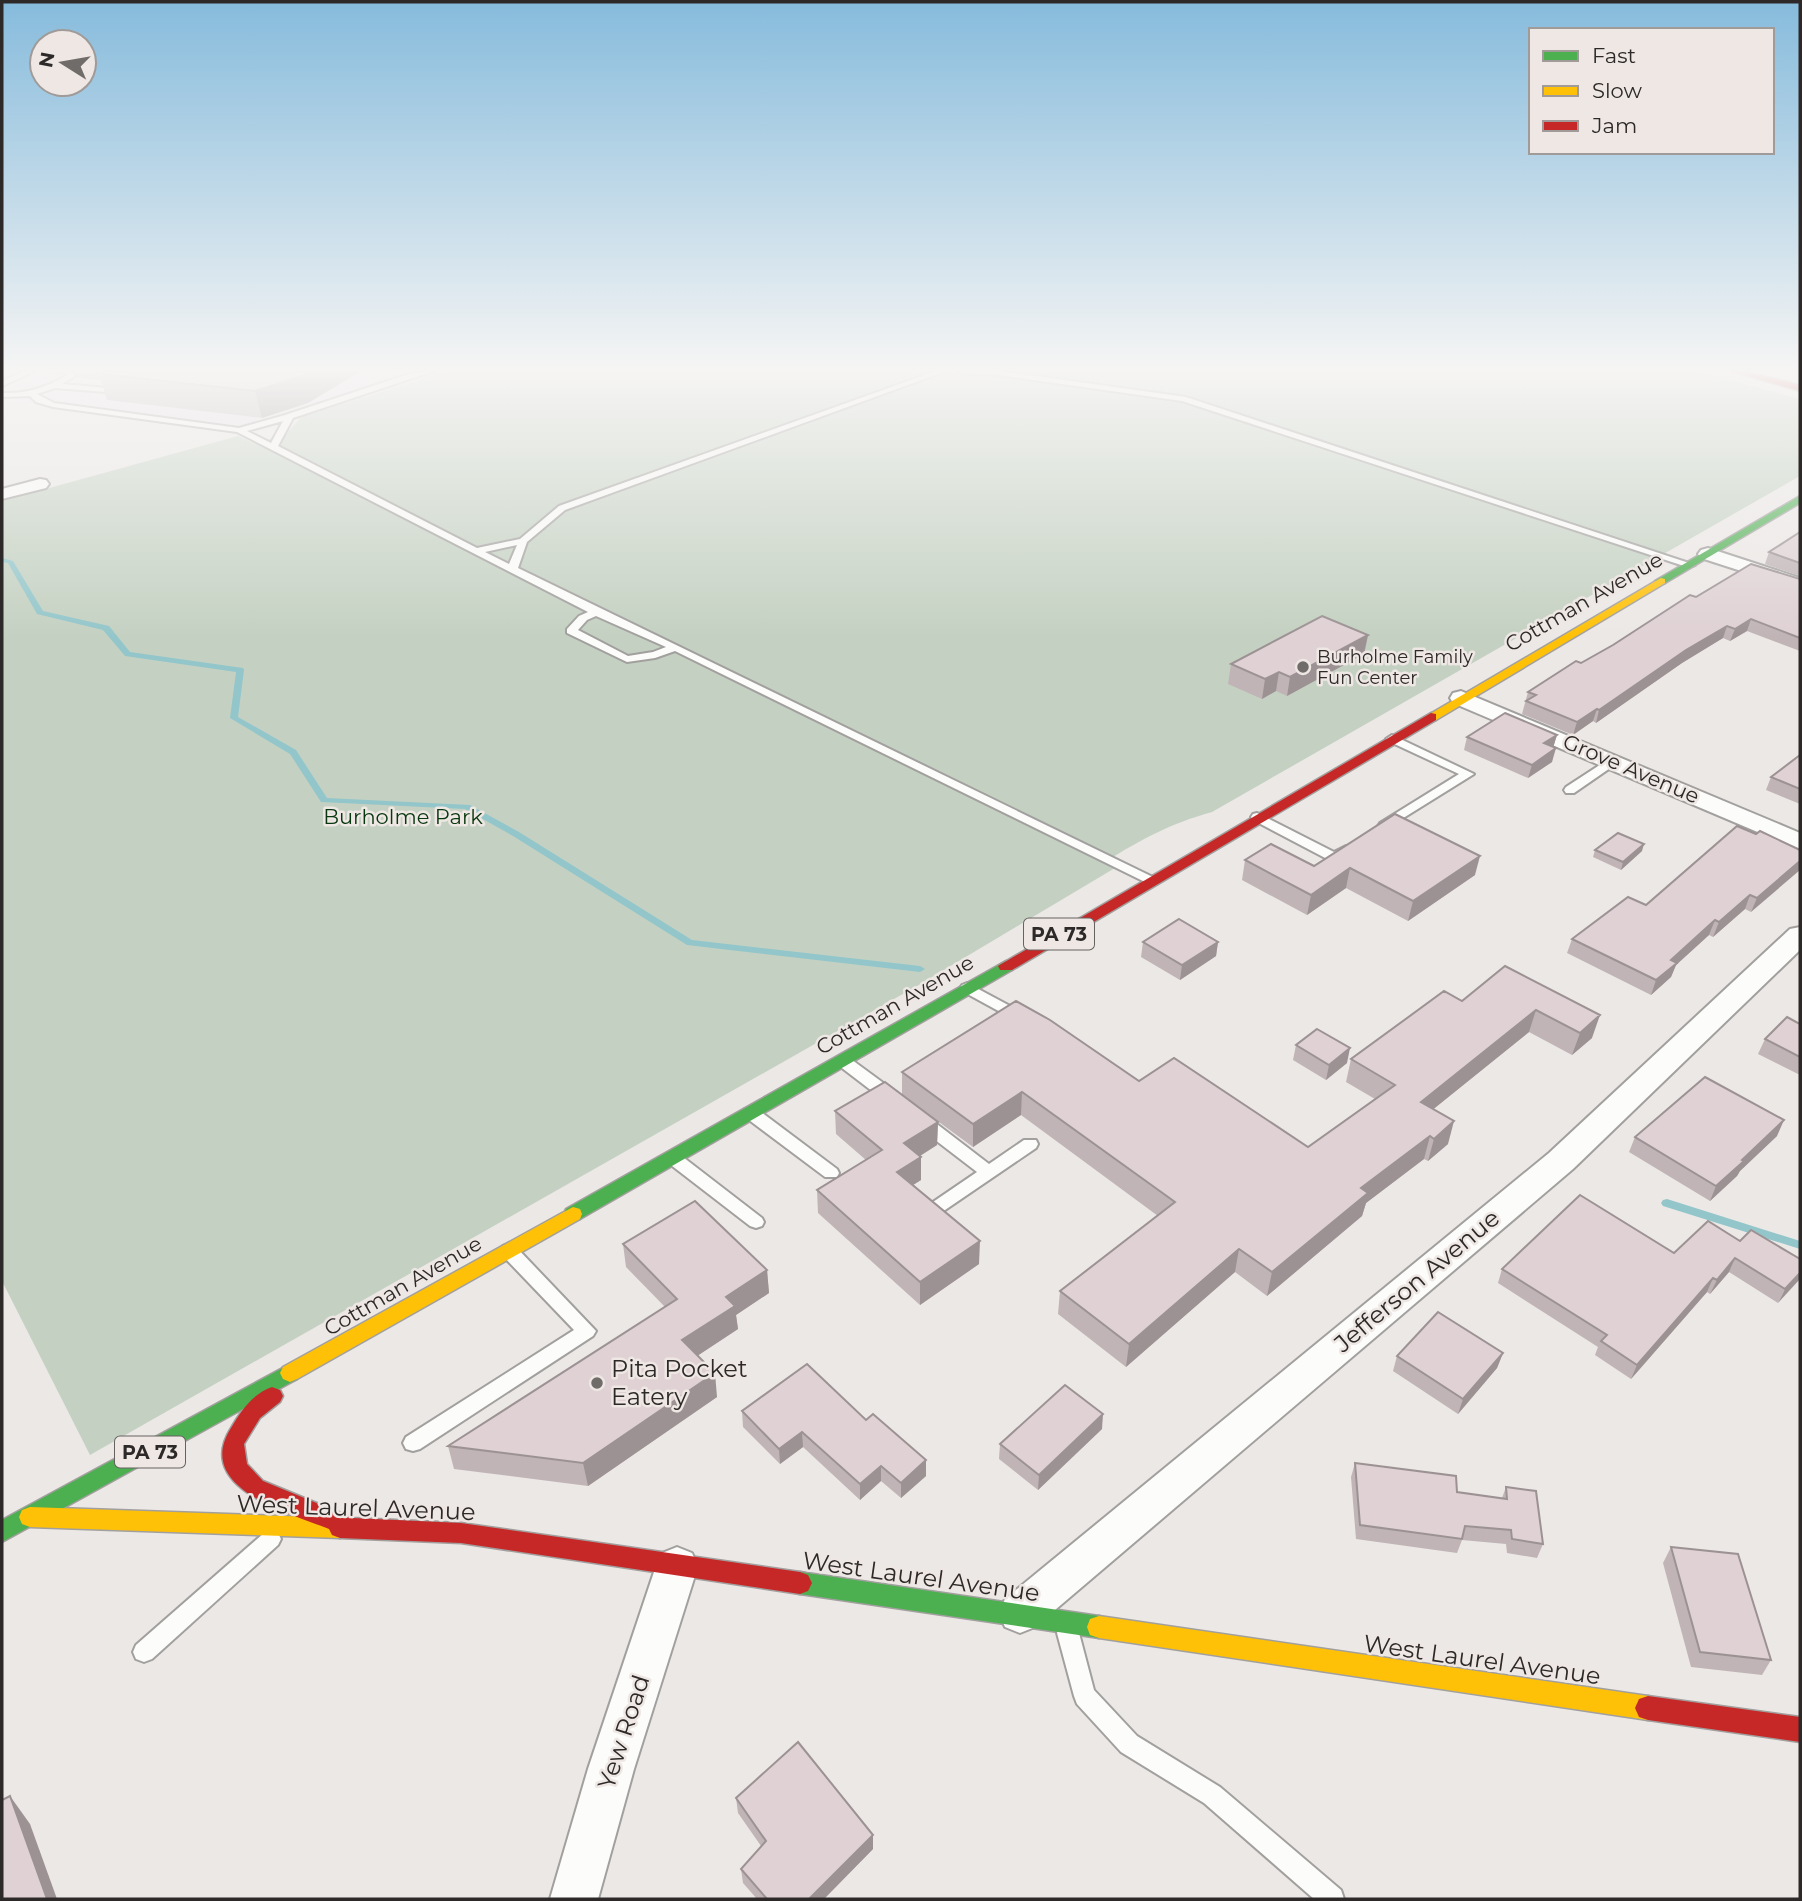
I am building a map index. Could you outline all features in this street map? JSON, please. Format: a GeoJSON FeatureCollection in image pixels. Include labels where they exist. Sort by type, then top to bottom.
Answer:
{"type":"FeatureCollection","features":[{"type":"Feature","properties":{"kind":"main road","name":"Cottman Avenue"},"geometry":{"type":"LineString","coordinates":[[5,1525],[30,1517],[314,1362],[673,1158],[1153,880],[1800,499]]}},
{"type":"Feature","properties":{"kind":"main road"},"geometry":{"type":"LineString","coordinates":[[314,1362],[252,1412],[233,1443],[236,1468],[255,1488],[351,1528]]}},
{"type":"Feature","properties":{"kind":"main road","name":"West Laurel Avenue"},"geometry":{"type":"LineString","coordinates":[[30,1517],[461,1533],[1020,1613],[1800,1730]]}},
{"type":"Feature","properties":{"kind":"street"},"geometry":{"type":"LineString","coordinates":[[2,494],[40,484]]}},
{"type":"Feature","properties":{"kind":"street"},"geometry":{"type":"LineString","coordinates":[[1708,554],[1800,584]]}},
{"type":"Feature","properties":{"kind":"street","name":"Grove Avenue"},"geometry":{"type":"LineString","coordinates":[[1461,698],[1800,842]]}},
{"type":"Feature","properties":{"kind":"street","name":"Jefferson Avenue"},"geometry":{"type":"LineString","coordinates":[[1020,1613],[1560,1161],[1800,935]]}},
{"type":"Feature","properties":{"kind":"street","name":"Yew Road"},"geometry":{"type":"LineString","coordinates":[[574,1899],[611,1769],[677,1566]]}},
{"type":"Feature","properties":{"kind":"lane"},"geometry":{"type":"LineString","coordinates":[[300,460],[596,612],[676,647],[1153,880]]}},
{"type":"Feature","properties":{"kind":"lane"},"geometry":{"type":"LineString","coordinates":[[476,551],[523,541],[562,508],[696,460]]}},
{"type":"Feature","properties":{"kind":"lane"},"geometry":{"type":"LineString","coordinates":[[1366,460],[1690,565]]}},
{"type":"Feature","properties":{"kind":"lane"},"geometry":{"type":"LineString","coordinates":[[512,569],[523,541]]}},
{"type":"Feature","properties":{"kind":"lane"},"geometry":{"type":"LineString","coordinates":[[596,612],[583,618],[571,631],[627,659],[655,655],[676,647]]}},
{"type":"Feature","properties":{"kind":"lane"},"geometry":{"type":"LineString","coordinates":[[1257,817],[1334,857],[1468,774],[1392,739]]}},
{"type":"Feature","properties":{"kind":"lane"},"geometry":{"type":"LineString","coordinates":[[1570,790],[1612,761]]}},
{"type":"Feature","properties":{"kind":"lane"},"geometry":{"type":"LineString","coordinates":[[966,987],[1038,1027]]}},
{"type":"Feature","properties":{"kind":"lane"},"geometry":{"type":"LineString","coordinates":[[841,1060],[988,1172]]}},
{"type":"Feature","properties":{"kind":"lane"},"geometry":{"type":"LineString","coordinates":[[751,1113],[831,1173]]}},
{"type":"Feature","properties":{"kind":"lane"},"geometry":{"type":"LineString","coordinates":[[939,1206],[1030,1144]]}},
{"type":"Feature","properties":{"kind":"lane"},"geometry":{"type":"LineString","coordinates":[[673,1158],[756,1222]]}},
{"type":"Feature","properties":{"kind":"lane"},"geometry":{"type":"LineString","coordinates":[[413,1443],[587,1331],[508,1250]]}},
{"type":"Feature","properties":{"kind":"lane"},"geometry":{"type":"LineString","coordinates":[[144,1652],[283,1528]]}},
{"type":"Feature","properties":{"kind":"lane"},"geometry":{"type":"LineString","coordinates":[[1064,1621],[1085,1696],[1129,1744],[1212,1795],[1332,1899]]}},
{"type":"Feature","properties":{"kind":"green space","name":"Burholme Park"},"geometry":{"type":"Polygon","coordinates":[[[152,460],[1800,460],[1800,476],[1212,812],[1169,827],[1131,846],[1105,862],[1115,868],[917,986],[90,1455],[2,1281],[2,501],[152,460]]]}},
{"type":"Feature","properties":{"kind":"building"},"geometry":{"type":"Polygon","coordinates":[[[1800,532],[1800,563],[1769,552],[1800,532]]]}},
{"type":"Feature","properties":{"kind":"building"},"geometry":{"type":"Polygon","coordinates":[[[1751,564],[1800,579],[1800,638],[1751,619],[1735,629],[1727,626],[1577,722],[1526,701],[1536,695],[1528,692],[1576,661],[1581,663],[1690,595],[1696,597],[1751,564]]]}},
{"type":"Feature","properties":{"kind":"building"},"geometry":{"type":"Polygon","coordinates":[[[1322,616],[1368,635],[1290,677],[1279,672],[1265,679],[1231,664],[1322,616]]]}},
{"type":"Feature","properties":{"kind":"building"},"geometry":{"type":"Polygon","coordinates":[[[1505,713],[1557,735],[1544,743],[1556,748],[1532,765],[1467,737],[1505,713]]]}},
{"type":"Feature","properties":{"kind":"building"},"geometry":{"type":"Polygon","coordinates":[[[1800,755],[1800,789],[1771,777],[1800,755]]]}},
{"type":"Feature","properties":{"kind":"building"},"geometry":{"type":"Polygon","coordinates":[[[1395,814],[1480,856],[1413,901],[1350,868],[1311,895],[1245,860],[1271,844],[1314,866],[1395,814]]]}},
{"type":"Feature","properties":{"kind":"building"},"geometry":{"type":"Polygon","coordinates":[[[1737,826],[1756,834],[1760,831],[1800,850],[1800,861],[1757,898],[1750,895],[1719,922],[1715,920],[1671,960],[1677,963],[1656,980],[1572,939],[1628,897],[1646,905],[1737,826]]]}},
{"type":"Feature","properties":{"kind":"building"},"geometry":{"type":"Polygon","coordinates":[[[1618,833],[1644,844],[1623,862],[1595,850],[1618,833]]]}},
{"type":"Feature","properties":{"kind":"building"},"geometry":{"type":"Polygon","coordinates":[[[1179,919],[1218,942],[1182,965],[1143,942],[1179,919]]]}},
{"type":"Feature","properties":{"kind":"building"},"geometry":{"type":"Polygon","coordinates":[[[1505,966],[1600,1015],[1580,1033],[1536,1010],[1421,1102],[1454,1121],[1434,1139],[1430,1136],[1361,1188],[1368,1193],[1272,1272],[1239,1249],[1129,1344],[1060,1291],[1175,1202],[1022,1092],[973,1124],[902,1072],[1016,1001],[1050,1020],[1139,1081],[1174,1058],[1308,1147],[1395,1085],[1351,1059],[1444,991],[1462,1001],[1505,966]]]}},
{"type":"Feature","properties":{"kind":"building"},"geometry":{"type":"Polygon","coordinates":[[[1787,1017],[1800,1024],[1800,1057],[1765,1039],[1787,1017]]]}},
{"type":"Feature","properties":{"kind":"building"},"geometry":{"type":"Polygon","coordinates":[[[1317,1029],[1350,1048],[1329,1065],[1296,1045],[1317,1029]]]}},
{"type":"Feature","properties":{"kind":"building"},"geometry":{"type":"Polygon","coordinates":[[[1705,1077],[1784,1120],[1716,1186],[1635,1137],[1705,1077]]]}},
{"type":"Feature","properties":{"kind":"building"},"geometry":{"type":"Polygon","coordinates":[[[885,1082],[938,1122],[904,1143],[921,1157],[897,1172],[980,1241],[920,1282],[817,1190],[882,1150],[835,1111],[885,1082]]]}},
{"type":"Feature","properties":{"kind":"building"},"geometry":{"type":"Polygon","coordinates":[[[1580,1195],[1674,1253],[1708,1221],[1740,1241],[1751,1230],[1800,1259],[1800,1273],[1785,1289],[1735,1258],[1717,1280],[1713,1278],[1637,1365],[1601,1341],[1607,1335],[1502,1269],[1580,1195]]]}},
{"type":"Feature","properties":{"kind":"building"},"geometry":{"type":"Polygon","coordinates":[[[695,1201],[767,1270],[726,1297],[735,1306],[682,1340],[715,1373],[583,1463],[448,1446],[677,1299],[623,1244],[695,1201]]]}},
{"type":"Feature","properties":{"kind":"building"},"geometry":{"type":"Polygon","coordinates":[[[1438,1312],[1503,1353],[1463,1399],[1397,1356],[1438,1312]]]}},
{"type":"Feature","properties":{"kind":"building"},"geometry":{"type":"Polygon","coordinates":[[[807,1364],[866,1420],[873,1414],[926,1460],[901,1483],[881,1466],[860,1484],[802,1432],[779,1449],[742,1411],[807,1364]]]}},
{"type":"Feature","properties":{"kind":"building"},"geometry":{"type":"Polygon","coordinates":[[[1065,1385],[1103,1414],[1039,1475],[1000,1444],[1065,1385]]]}},
{"type":"Feature","properties":{"kind":"building"},"geometry":{"type":"Polygon","coordinates":[[[1355,1463],[1456,1476],[1457,1492],[1507,1499],[1506,1487],[1536,1491],[1543,1544],[1512,1539],[1511,1530],[1465,1526],[1462,1539],[1360,1525],[1355,1463]]]}},
{"type":"Feature","properties":{"kind":"building"},"geometry":{"type":"Polygon","coordinates":[[[1671,1547],[1738,1554],[1771,1660],[1700,1652],[1671,1547]]]}},
{"type":"Feature","properties":{"kind":"building"},"geometry":{"type":"Polygon","coordinates":[[[798,1742],[873,1835],[809,1899],[767,1899],[741,1869],[766,1841],[736,1798],[798,1742]]]}},
{"type":"Feature","properties":{"kind":"building"},"geometry":{"type":"Polygon","coordinates":[[[10,1796],[47,1899],[2,1899],[2,1800],[10,1796]]]}},
{"type":"Feature","properties":{"kind":"waterway"},"geometry":{"type":"LineString","coordinates":[[2,560],[11,562],[40,612],[106,628],[128,654],[240,670],[234,718],[293,752],[324,800],[467,807],[516,834],[690,943],[920,969]]}},
{"type":"Feature","properties":{"kind":"waterway"},"geometry":{"type":"LineString","coordinates":[[1667,1203],[1800,1245]]}},
{"type":"Feature","properties":{"kind":"traffic: fast"},"geometry":{"type":"LineString","coordinates":[[1661,581],[1800,499]]}},
{"type":"Feature","properties":{"kind":"traffic: fast"},"geometry":{"type":"LineString","coordinates":[[573,1214],[1006,966]]}},
{"type":"Feature","properties":{"kind":"traffic: fast"},"geometry":{"type":"LineString","coordinates":[[2,1532],[290,1373]]}},
{"type":"Feature","properties":{"kind":"traffic: fast"},"geometry":{"type":"LineString","coordinates":[[800,1583],[1099,1627]]}},
{"type":"Feature","properties":{"kind":"traffic: slow"},"geometry":{"type":"LineString","coordinates":[[1431,717],[1661,581]]}},
{"type":"Feature","properties":{"kind":"traffic: slow"},"geometry":{"type":"LineString","coordinates":[[290,1373],[573,1214]]}},
{"type":"Feature","properties":{"kind":"traffic: slow"},"geometry":{"type":"LineString","coordinates":[[30,1517],[340,1528]]}},
{"type":"Feature","properties":{"kind":"traffic: slow"},"geometry":{"type":"LineString","coordinates":[[1099,1627],[1648,1708]]}},
{"type":"Feature","properties":{"kind":"traffic: jam"},"geometry":{"type":"LineString","coordinates":[[1006,966],[1431,717]]}},
{"type":"Feature","properties":{"kind":"traffic: jam"},"geometry":{"type":"LineString","coordinates":[[272,1396],[252,1412],[233,1443],[236,1468],[255,1488],[351,1528]]}},
{"type":"Feature","properties":{"kind":"traffic: jam"},"geometry":{"type":"LineString","coordinates":[[340,1528],[461,1533],[800,1583]]}},
{"type":"Feature","properties":{"kind":"traffic: jam"},"geometry":{"type":"LineString","coordinates":[[1648,1708],[1800,1730]]}},
{"type":"Feature","properties":{"kind":"place","name":"Burholme Family Fun Center"},"geometry":{"type":"Point","coordinates":[1303,667]}},
{"type":"Feature","properties":{"kind":"place","name":"Pita Pocket Eatery"},"geometry":{"type":"Point","coordinates":[597,1383]}}]}
